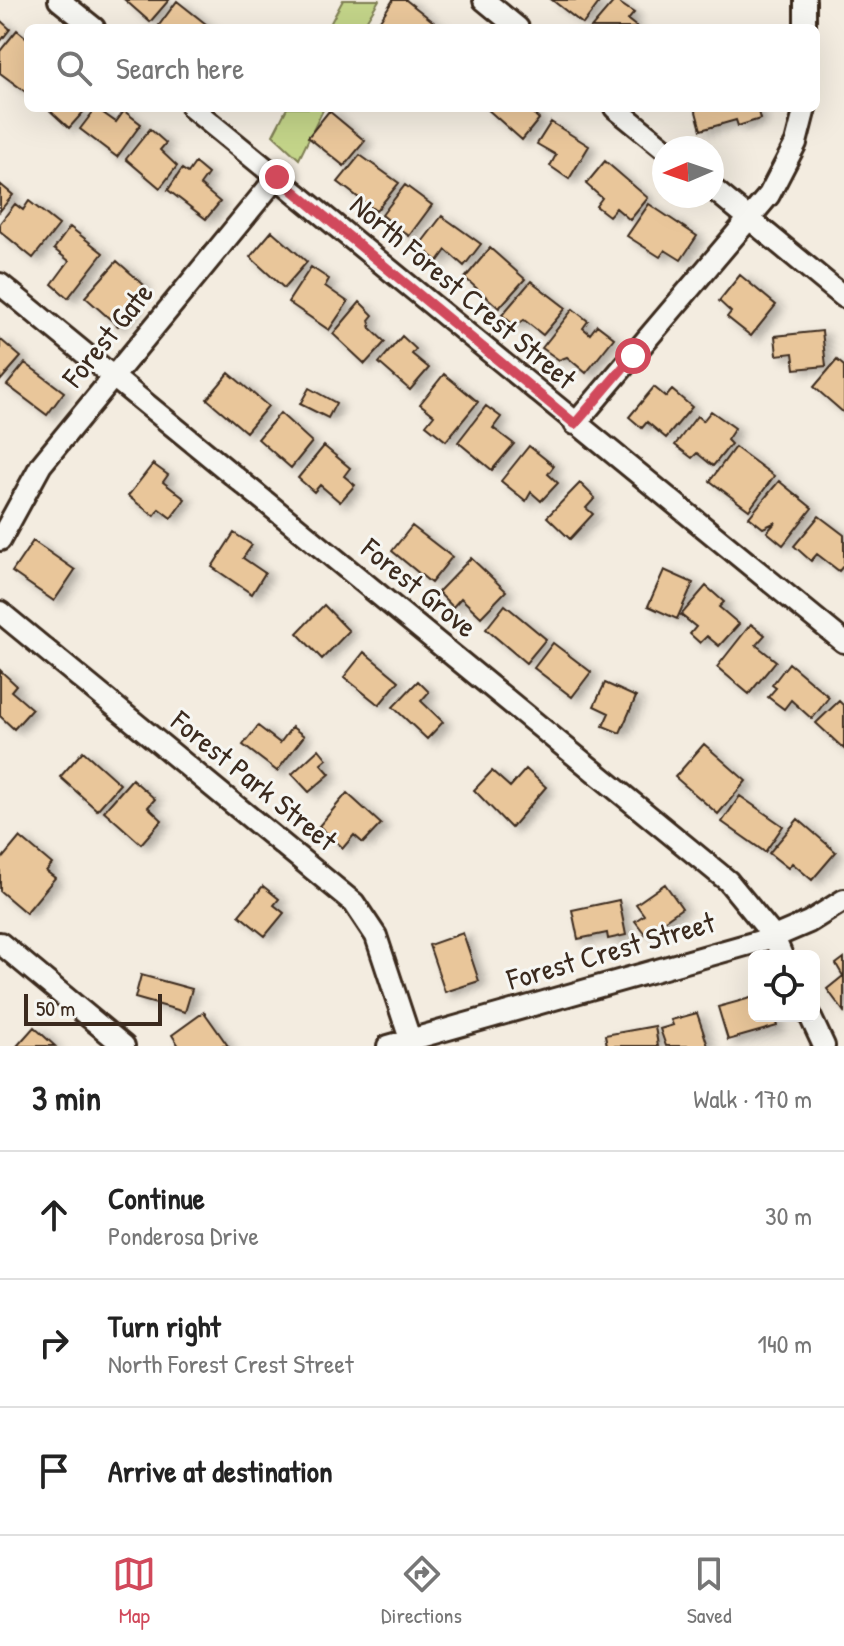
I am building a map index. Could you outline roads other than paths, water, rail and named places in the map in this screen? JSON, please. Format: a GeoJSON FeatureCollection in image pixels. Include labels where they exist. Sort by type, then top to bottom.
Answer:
{"type":"FeatureCollection","features":[{"type":"Feature","properties":{"kind":"street"},"geometry":{"type":"LineString","coordinates":[[59,0],[89,24]]}},
{"type":"Feature","properties":{"kind":"street"},"geometry":{"type":"LineString","coordinates":[[484,0],[513,24]]}},
{"type":"Feature","properties":{"kind":"street"},"geometry":{"type":"LineString","coordinates":[[805,0],[805,24]]}},
{"type":"Feature","properties":{"kind":"street","name":"North Forest Crest Street"},"geometry":{"type":"LineString","coordinates":[[197,112],[844,642]]}},
{"type":"Feature","properties":{"kind":"street"},"geometry":{"type":"LineString","coordinates":[[620,112],[652,138]]}},
{"type":"Feature","properties":{"kind":"street"},"geometry":{"type":"LineString","coordinates":[[575,424],[750,219],[783,173],[804,112]]}},
{"type":"Feature","properties":{"kind":"street","name":"Forest Gate"},"geometry":{"type":"LineString","coordinates":[[0,540],[41,465],[277,177]]}},
{"type":"Feature","properties":{"kind":"street"},"geometry":{"type":"LineString","coordinates":[[724,198],[844,297]]}},
{"type":"Feature","properties":{"kind":"street","name":"Forest Grove"},"geometry":{"type":"LineString","coordinates":[[0,284],[728,881],[774,937],[779,950]]}},
{"type":"Feature","properties":{"kind":"street","name":"Forest Park Street"},"geometry":{"type":"LineString","coordinates":[[0,612],[354,903],[376,936],[410,1039]]}},
{"type":"Feature","properties":{"kind":"street","name":"Forest Crest Street"},"geometry":{"type":"LineString","coordinates":[[388,1046],[774,937],[809,922],[844,900]]}},
{"type":"Feature","properties":{"kind":"street"},"geometry":{"type":"LineString","coordinates":[[0,943],[124,1046]]}},
{"type":"Feature","properties":{"kind":"street"},"geometry":{"type":"LineString","coordinates":[[813,1022],[824,1046]]}}]}
